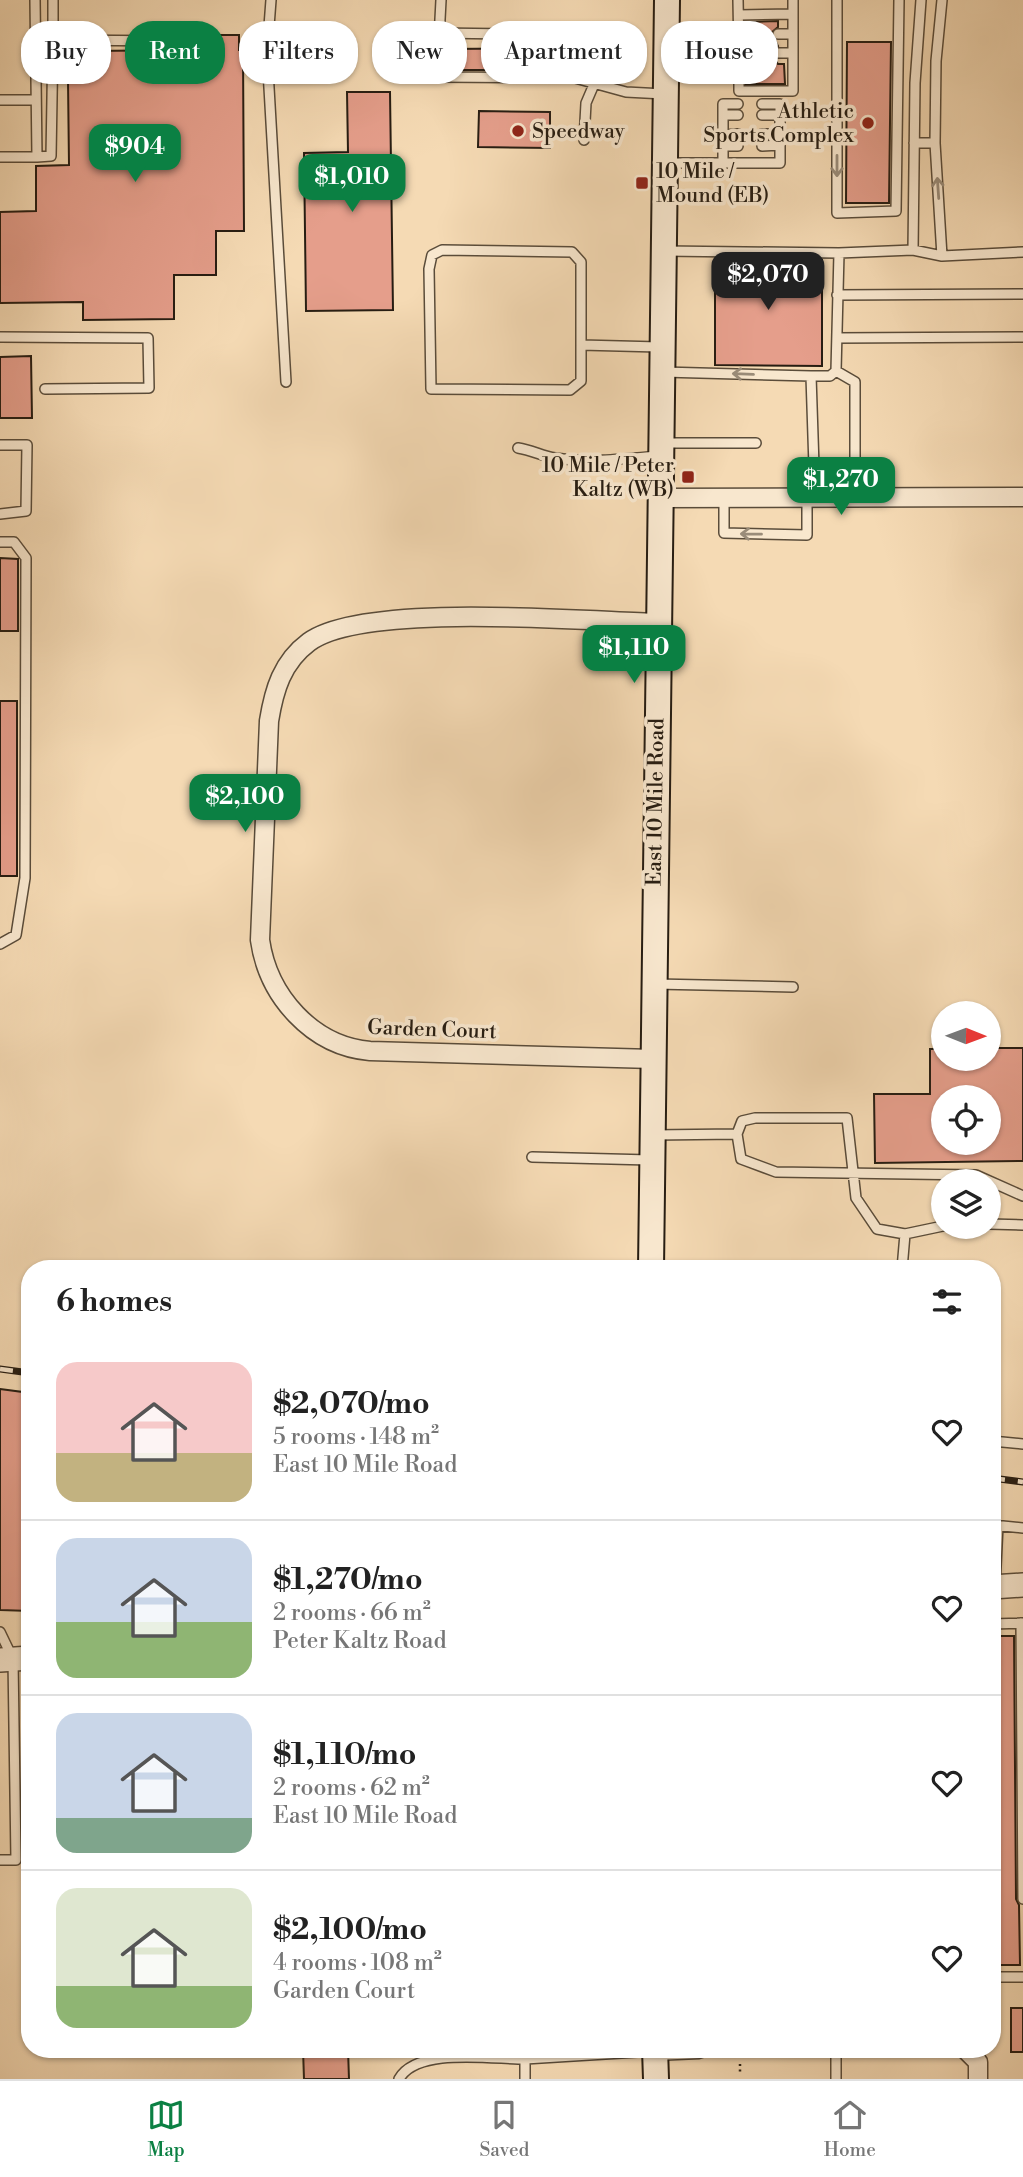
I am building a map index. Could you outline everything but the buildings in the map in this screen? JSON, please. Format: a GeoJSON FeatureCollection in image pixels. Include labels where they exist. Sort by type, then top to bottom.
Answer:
{"type":"FeatureCollection","features":[{"type":"Feature","properties":{"kind":"main road","name":"East 10 Mile Road"},"geometry":{"type":"LineString","coordinates":[[666,21],[667,0]]}},
{"type":"Feature","properties":{"kind":"main road","name":"East 10 Mile Road"},"geometry":{"type":"LineString","coordinates":[[651,1260],[657,623],[666,84]]}},
{"type":"Feature","properties":{"kind":"main road"},"geometry":{"type":"LineString","coordinates":[[655,2058],[656,2079]]}},
{"type":"Feature","properties":{"kind":"street"},"geometry":{"type":"LineString","coordinates":[[659,498],[1023,497]]}},
{"type":"Feature","properties":{"kind":"street","name":"Garden Court"},"geometry":{"type":"LineString","coordinates":[[653,1059],[370,1051],[338,1044],[318,1033],[291,1010],[268,975],[260,940],[269,721],[275,688],[290,659],[309,642],[335,628],[370,621],[501,618],[657,623]]}},
{"type":"Feature","properties":{"kind":"street"},"geometry":{"type":"LineString","coordinates":[[1001,1587],[1023,1585]]}},
{"type":"Feature","properties":{"kind":"street"},"geometry":{"type":"LineString","coordinates":[[974,2058],[978,2062],[978,2079]]}},
{"type":"Feature","properties":{"kind":"lane"},"geometry":{"type":"LineString","coordinates":[[35,0],[37,157]]}},
{"type":"Feature","properties":{"kind":"lane"},"geometry":{"type":"LineString","coordinates":[[53,0],[53,21]]}},
{"type":"Feature","properties":{"kind":"lane"},"geometry":{"type":"LineString","coordinates":[[271,0],[267,53],[286,382]]}},
{"type":"Feature","properties":{"kind":"lane"},"geometry":{"type":"LineString","coordinates":[[438,21],[441,0]]}},
{"type":"Feature","properties":{"kind":"lane"},"geometry":{"type":"LineString","coordinates":[[738,0],[739,21]]}},
{"type":"Feature","properties":{"kind":"lane"},"geometry":{"type":"LineString","coordinates":[[739,84],[739,91],[793,91],[793,0]]}},
{"type":"Feature","properties":{"kind":"lane"},"geometry":{"type":"LineString","coordinates":[[837,0],[837,213],[896,212],[899,0]]}},
{"type":"Feature","properties":{"kind":"lane"},"geometry":{"type":"LineString","coordinates":[[913,250],[914,143],[921,0]]}},
{"type":"Feature","properties":{"kind":"lane"},"geometry":{"type":"LineString","coordinates":[[942,0],[936,61],[935,143],[942,256]]}},
{"type":"Feature","properties":{"kind":"lane"},"geometry":{"type":"LineString","coordinates":[[739,15],[793,14]]}},
{"type":"Feature","properties":{"kind":"lane"},"geometry":{"type":"LineString","coordinates":[[778,34],[793,34]]}},
{"type":"Feature","properties":{"kind":"lane"},"geometry":{"type":"LineString","coordinates":[[778,54],[793,53]]}},
{"type":"Feature","properties":{"kind":"lane"},"geometry":{"type":"LineString","coordinates":[[0,157],[51,156],[52,84]]}},
{"type":"Feature","properties":{"kind":"lane"},"geometry":{"type":"LineString","coordinates":[[584,140],[586,103],[595,84]]}},
{"type":"Feature","properties":{"kind":"lane"},"geometry":{"type":"LineString","coordinates":[[602,84],[626,92],[666,84]]}},
{"type":"Feature","properties":{"kind":"lane"},"geometry":{"type":"LineString","coordinates":[[0,100],[36,100]]}},
{"type":"Feature","properties":{"kind":"lane"},"geometry":{"type":"LineString","coordinates":[[723,163],[723,104],[738,104]]}},
{"type":"Feature","properties":{"kind":"lane"},"geometry":{"type":"LineString","coordinates":[[665,163],[780,163],[780,104],[762,104]]}},
{"type":"Feature","properties":{"kind":"lane"},"geometry":{"type":"LineString","coordinates":[[723,115],[738,115]]}},
{"type":"Feature","properties":{"kind":"lane"},"geometry":{"type":"LineString","coordinates":[[762,115],[780,115]]}},
{"type":"Feature","properties":{"kind":"lane"},"geometry":{"type":"LineString","coordinates":[[723,135],[738,134]]}},
{"type":"Feature","properties":{"kind":"lane"},"geometry":{"type":"LineString","coordinates":[[762,134],[780,134]]}},
{"type":"Feature","properties":{"kind":"lane"},"geometry":{"type":"LineString","coordinates":[[914,143],[935,143]]}},
{"type":"Feature","properties":{"kind":"lane"},"geometry":{"type":"LineString","coordinates":[[762,146],[780,145]]}},
{"type":"Feature","properties":{"kind":"lane"},"geometry":{"type":"LineString","coordinates":[[723,146],[738,146]]}},
{"type":"Feature","properties":{"kind":"lane"},"geometry":{"type":"LineString","coordinates":[[442,250],[572,252],[578,255],[581,262],[581,345],[580,381],[570,390],[431,390],[429,269],[432,255],[442,250]]}},
{"type":"Feature","properties":{"kind":"lane"},"geometry":{"type":"LineString","coordinates":[[663,251],[839,253],[913,250],[942,256],[1023,253]]}},
{"type":"Feature","properties":{"kind":"lane"},"geometry":{"type":"LineString","coordinates":[[833,373],[837,338],[839,253]]}},
{"type":"Feature","properties":{"kind":"lane"},"geometry":{"type":"LineString","coordinates":[[837,295],[1023,294]]}},
{"type":"Feature","properties":{"kind":"lane"},"geometry":{"type":"LineString","coordinates":[[0,337],[148,338],[149,388],[45,389]]}},
{"type":"Feature","properties":{"kind":"lane"},"geometry":{"type":"LineString","coordinates":[[837,338],[1023,337]]}},
{"type":"Feature","properties":{"kind":"lane"},"geometry":{"type":"LineString","coordinates":[[581,345],[662,347]]}},
{"type":"Feature","properties":{"kind":"lane"},"geometry":{"type":"LineString","coordinates":[[661,372],[811,376],[833,373],[855,382],[855,462]]}},
{"type":"Feature","properties":{"kind":"lane"},"geometry":{"type":"LineString","coordinates":[[723,498],[724,533],[807,535],[811,498],[811,376]]}},
{"type":"Feature","properties":{"kind":"lane"},"geometry":{"type":"LineString","coordinates":[[518,448],[537,450],[550,458],[578,461],[660,449],[756,443]]}},
{"type":"Feature","properties":{"kind":"lane"},"geometry":{"type":"LineString","coordinates":[[0,445],[27,445],[26,511],[0,514]]}},
{"type":"Feature","properties":{"kind":"lane"},"geometry":{"type":"LineString","coordinates":[[0,542],[14,542],[26,558],[27,720],[26,878],[16,935],[0,944]]}},
{"type":"Feature","properties":{"kind":"lane"},"geometry":{"type":"LineString","coordinates":[[654,984],[793,987]]}},
{"type":"Feature","properties":{"kind":"lane"},"geometry":{"type":"LineString","coordinates":[[931,1229],[905,1234],[877,1229],[856,1198],[853,1171],[847,1118],[755,1118],[742,1121],[737,1134],[741,1159],[776,1172],[853,1171],[976,1175],[1023,1196]]}},
{"type":"Feature","properties":{"kind":"lane"},"geometry":{"type":"LineString","coordinates":[[652,1135],[737,1134]]}},
{"type":"Feature","properties":{"kind":"lane"},"geometry":{"type":"LineString","coordinates":[[532,1157],[652,1160]]}},
{"type":"Feature","properties":{"kind":"lane"},"geometry":{"type":"LineString","coordinates":[[1001,1224],[1023,1225]]}},
{"type":"Feature","properties":{"kind":"lane"},"geometry":{"type":"LineString","coordinates":[[903,1260],[905,1234]]}},
{"type":"Feature","properties":{"kind":"lane"},"geometry":{"type":"LineString","coordinates":[[1001,1442],[1023,1444]]}},
{"type":"Feature","properties":{"kind":"lane"},"geometry":{"type":"LineString","coordinates":[[1001,1526],[1023,1528]]}},
{"type":"Feature","properties":{"kind":"lane"},"geometry":{"type":"LineString","coordinates":[[1001,1624],[1022,1623],[1023,1899]]}},
{"type":"Feature","properties":{"kind":"lane"},"geometry":{"type":"LineString","coordinates":[[0,1632],[14,1659],[16,1860],[0,1860]]}},
{"type":"Feature","properties":{"kind":"lane"},"geometry":{"type":"LineString","coordinates":[[1001,1977],[1023,1977]]}},
{"type":"Feature","properties":{"kind":"lane"},"geometry":{"type":"LineString","coordinates":[[399,2079],[406,2068],[427,2059],[539,2058]]}},
{"type":"Feature","properties":{"kind":"lane"},"geometry":{"type":"LineString","coordinates":[[836,2058],[836,2079]]}},
{"type":"Feature","properties":{"kind":"lane"},"geometry":{"type":"LineString","coordinates":[[525,2059],[525,2079]]}},
{"type":"Feature","properties":{"kind":"path"},"geometry":{"type":"LineString","coordinates":[[740,2064],[740,2074]]}},
{"type":"Feature","properties":{"kind":"railway"},"geometry":{"type":"LineString","coordinates":[[0,1369],[21,1372]]}},
{"type":"Feature","properties":{"kind":"railway"},"geometry":{"type":"LineString","coordinates":[[1001,1479],[1023,1482]]}},
{"type":"Feature","properties":{"kind":"place","name":"Athletic Sports Complex"},"geometry":{"type":"Point","coordinates":[868,123]}},
{"type":"Feature","properties":{"kind":"place","name":"Speedway"},"geometry":{"type":"Point","coordinates":[518,131]}},
{"type":"Feature","properties":{"kind":"place","name":"10 Mile / Mound (EB)"},"geometry":{"type":"Point","coordinates":[642,183]}},
{"type":"Feature","properties":{"kind":"place","name":"10 Mile / Peter Kaltz (WB)"},"geometry":{"type":"Point","coordinates":[688,477]}}]}
